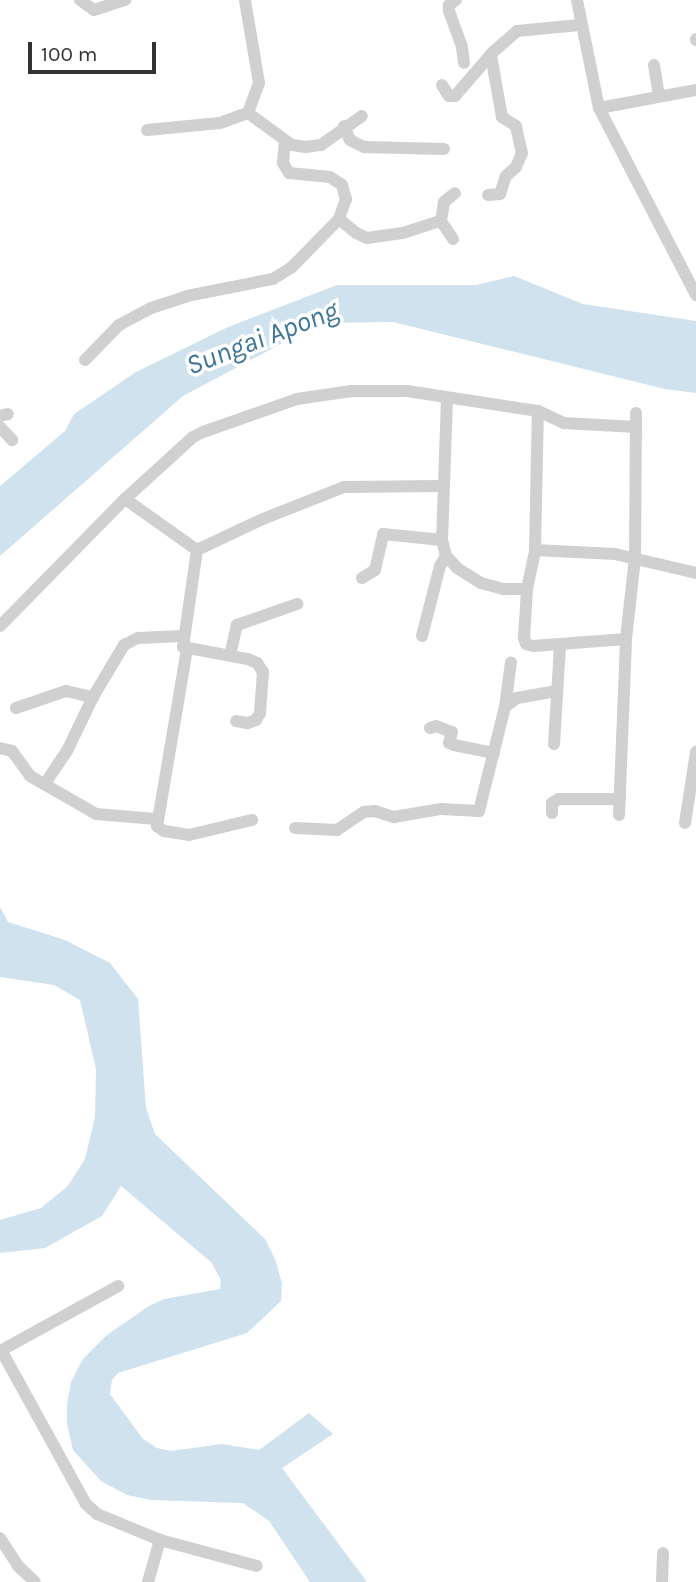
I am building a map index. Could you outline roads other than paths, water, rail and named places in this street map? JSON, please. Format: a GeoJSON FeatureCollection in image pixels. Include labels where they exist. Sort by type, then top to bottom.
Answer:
{"type":"FeatureCollection","features":[{"type":"Feature","properties":{"kind":"street"},"geometry":{"type":"LineString","coordinates":[[80,0],[94,9],[125,0]]}},
{"type":"Feature","properties":{"kind":"street"},"geometry":{"type":"LineString","coordinates":[[245,0],[259,83],[248,113]]}},
{"type":"Feature","properties":{"kind":"street"},"geometry":{"type":"LineString","coordinates":[[456,0],[450,5],[449,11],[463,47],[464,63]]}},
{"type":"Feature","properties":{"kind":"street"},"geometry":{"type":"LineString","coordinates":[[577,0],[598,108],[696,295]]}},
{"type":"Feature","properties":{"kind":"street"},"geometry":{"type":"LineString","coordinates":[[442,85],[449,96],[455,96],[491,55],[517,31],[580,25]]}},
{"type":"Feature","properties":{"kind":"street"},"geometry":{"type":"LineString","coordinates":[[488,195],[500,194],[506,176],[516,167],[522,153],[518,129],[502,117],[491,55]]}},
{"type":"Feature","properties":{"kind":"street"},"geometry":{"type":"LineString","coordinates":[[654,65],[659,97]]}},
{"type":"Feature","properties":{"kind":"street"},"geometry":{"type":"LineString","coordinates":[[598,108],[696,90]]}},
{"type":"Feature","properties":{"kind":"street"},"geometry":{"type":"LineString","coordinates":[[148,130],[220,123],[248,113]]}},
{"type":"Feature","properties":{"kind":"street"},"geometry":{"type":"LineString","coordinates":[[248,113],[285,141],[299,146],[321,145],[344,126],[362,116]]}},
{"type":"Feature","properties":{"kind":"street"},"geometry":{"type":"LineString","coordinates":[[344,126],[351,140],[364,147],[444,149]]}},
{"type":"Feature","properties":{"kind":"street"},"geometry":{"type":"LineString","coordinates":[[85,360],[118,325],[151,308],[187,296],[273,279],[292,267],[340,219],[346,199],[342,185],[330,177],[289,173],[284,163],[285,141]]}},
{"type":"Feature","properties":{"kind":"street"},"geometry":{"type":"LineString","coordinates":[[453,240],[441,221],[444,202],[455,193]]}},
{"type":"Feature","properties":{"kind":"street"},"geometry":{"type":"LineString","coordinates":[[340,219],[356,233],[367,237],[403,233],[441,221]]}},
{"type":"Feature","properties":{"kind":"street"},"geometry":{"type":"LineString","coordinates":[[0,626],[125,499],[193,437],[248,414],[331,393],[407,391],[538,411],[564,423],[636,427]]}},
{"type":"Feature","properties":{"kind":"street"},"geometry":{"type":"LineString","coordinates":[[447,398],[442,486],[442,540],[446,556],[457,568],[481,583],[504,589],[527,589]]}},
{"type":"Feature","properties":{"kind":"street"},"geometry":{"type":"LineString","coordinates":[[538,411],[535,551],[527,589],[524,638],[526,644],[560,646],[626,639]]}},
{"type":"Feature","properties":{"kind":"street"},"geometry":{"type":"LineString","coordinates":[[619,815],[626,639],[635,558],[636,413]]}},
{"type":"Feature","properties":{"kind":"street"},"geometry":{"type":"LineString","coordinates":[[0,427],[12,440]]}},
{"type":"Feature","properties":{"kind":"street"},"geometry":{"type":"LineString","coordinates":[[197,550],[263,519],[344,488],[442,486]]}},
{"type":"Feature","properties":{"kind":"street"},"geometry":{"type":"LineString","coordinates":[[125,499],[197,550]]}},
{"type":"Feature","properties":{"kind":"street"},"geometry":{"type":"LineString","coordinates":[[362,578],[375,570],[383,534],[442,540]]}},
{"type":"Feature","properties":{"kind":"street"},"geometry":{"type":"LineString","coordinates":[[197,550],[183,646],[187,649],[248,659],[257,663],[263,672],[260,712],[256,720],[248,723],[236,721]]}},
{"type":"Feature","properties":{"kind":"street"},"geometry":{"type":"LineString","coordinates":[[535,551],[615,554],[696,573]]}},
{"type":"Feature","properties":{"kind":"street"},"geometry":{"type":"LineString","coordinates":[[422,636],[440,566],[446,556]]}},
{"type":"Feature","properties":{"kind":"street"},"geometry":{"type":"LineString","coordinates":[[230,655],[237,625],[297,604]]}},
{"type":"Feature","properties":{"kind":"street"},"geometry":{"type":"LineString","coordinates":[[46,782],[67,751],[93,697],[124,645],[130,641],[183,636]]}},
{"type":"Feature","properties":{"kind":"street"},"geometry":{"type":"LineString","coordinates":[[554,744],[555,691],[560,646]]}},
{"type":"Feature","properties":{"kind":"street"},"geometry":{"type":"LineString","coordinates":[[187,649],[156,819],[157,826],[164,831],[189,835],[252,820]]}},
{"type":"Feature","properties":{"kind":"street"},"geometry":{"type":"LineString","coordinates":[[295,828],[337,831],[364,812],[375,811],[394,817],[424,810],[479,811],[505,706],[511,662]]}},
{"type":"Feature","properties":{"kind":"street"},"geometry":{"type":"LineString","coordinates":[[16,708],[66,691],[93,697]]}},
{"type":"Feature","properties":{"kind":"street"},"geometry":{"type":"LineString","coordinates":[[505,706],[517,698],[555,691]]}},
{"type":"Feature","properties":{"kind":"street"},"geometry":{"type":"LineString","coordinates":[[430,728],[436,726],[452,732],[450,743],[454,745],[494,753]]}},
{"type":"Feature","properties":{"kind":"street"},"geometry":{"type":"LineString","coordinates":[[0,748],[12,751],[30,776],[46,782],[96,814],[156,819]]}},
{"type":"Feature","properties":{"kind":"street"},"geometry":{"type":"LineString","coordinates":[[685,823],[696,752]]}},
{"type":"Feature","properties":{"kind":"street"},"geometry":{"type":"LineString","coordinates":[[552,813],[552,803],[559,799],[620,799]]}},
{"type":"Feature","properties":{"kind":"street"},"geometry":{"type":"LineString","coordinates":[[118,1286],[1,1350],[86,1504],[111,1522],[160,1540],[257,1566]]}},
{"type":"Feature","properties":{"kind":"street"},"geometry":{"type":"LineString","coordinates":[[0,1538],[18,1566],[35,1582]]}},
{"type":"Feature","properties":{"kind":"street"},"geometry":{"type":"LineString","coordinates":[[148,1582],[160,1540]]}},
{"type":"Feature","properties":{"kind":"street"},"geometry":{"type":"LineString","coordinates":[[662,1582],[663,1553]]}},
{"type":"Feature","properties":{"kind":"water","name":"Sungai Apong"},"geometry":{"type":"Polygon","coordinates":[[[514,276],[583,304],[696,321],[696,393],[665,389],[393,322],[320,323],[183,396],[0,556],[0,486],[65,431],[74,414],[136,372],[228,327],[337,285],[476,285],[514,276]]]}},
{"type":"Feature","properties":{"kind":"water"},"geometry":{"type":"Polygon","coordinates":[[[0,907],[8,922],[65,940],[110,963],[138,999],[146,1108],[155,1134],[265,1239],[275,1259],[282,1283],[281,1301],[247,1333],[118,1373],[112,1380],[110,1394],[143,1439],[157,1448],[171,1451],[222,1444],[259,1450],[309,1413],[333,1434],[282,1468],[367,1582],[310,1582],[269,1521],[243,1503],[151,1500],[127,1495],[101,1481],[73,1450],[67,1424],[67,1404],[71,1382],[83,1359],[107,1335],[149,1306],[164,1299],[220,1289],[221,1280],[211,1262],[121,1186],[102,1216],[45,1248],[0,1253],[0,1220],[41,1208],[67,1187],[85,1159],[95,1117],[96,1069],[80,1000],[54,985],[0,977],[0,907]]]}}]}
